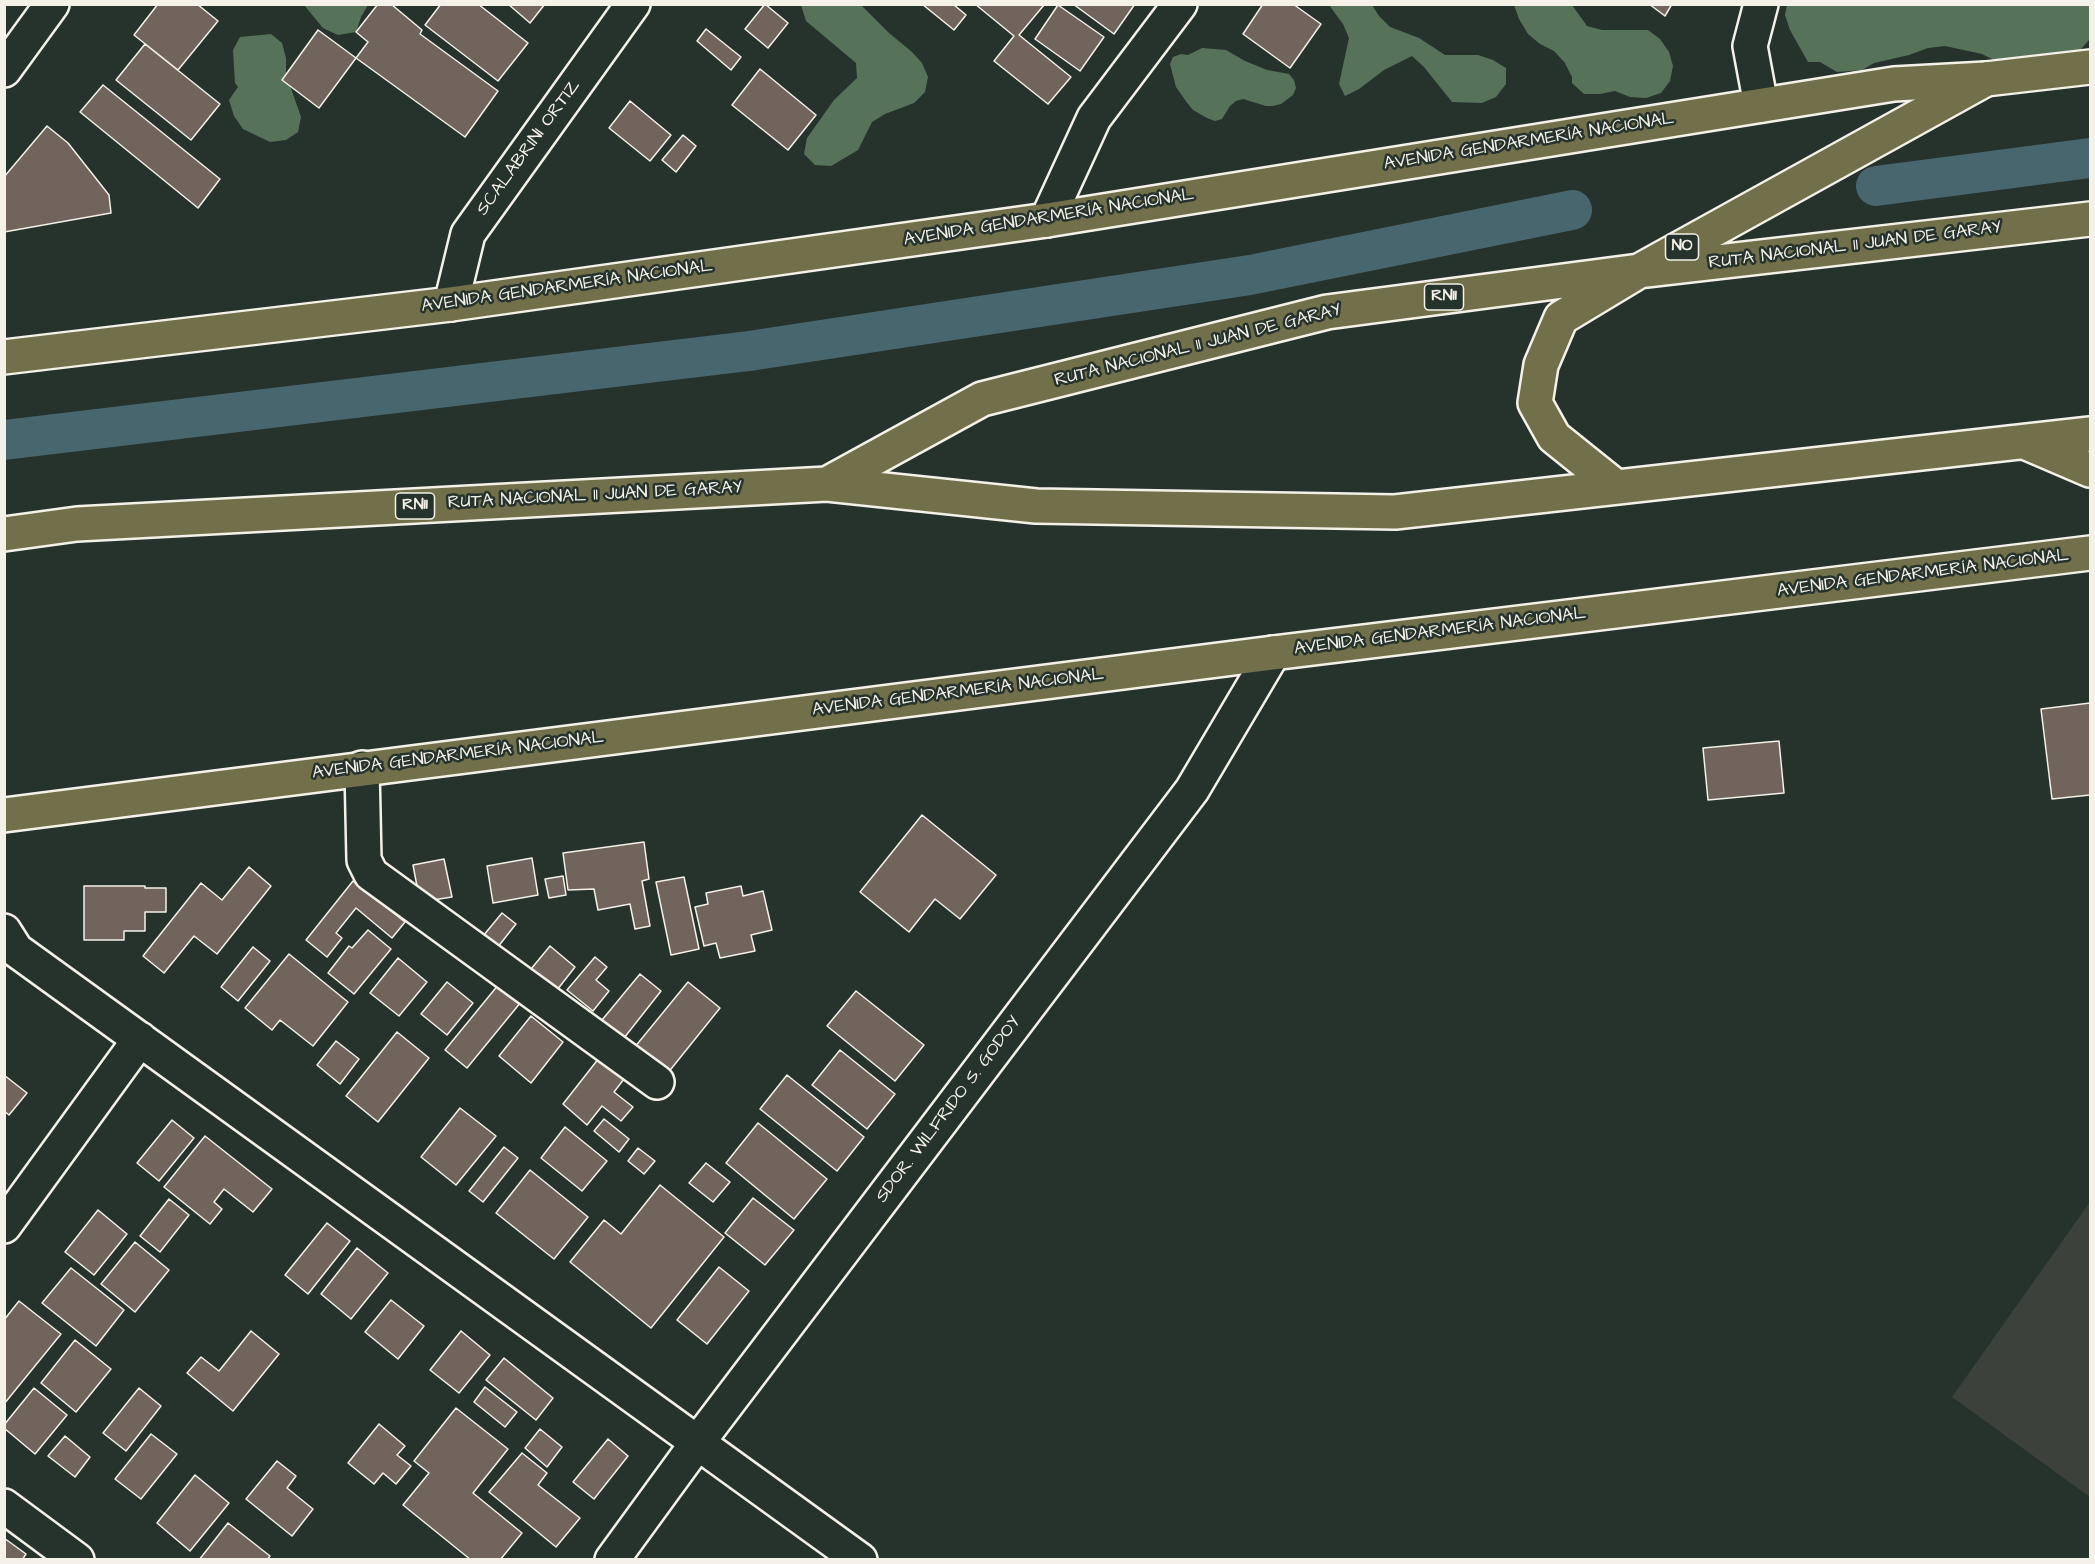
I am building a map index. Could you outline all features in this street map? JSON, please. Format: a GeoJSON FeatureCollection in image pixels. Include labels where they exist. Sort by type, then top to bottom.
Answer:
{"type":"FeatureCollection","features":[{"type":"Feature","properties":{"kind":"main road","name":"AVENIDA GENDARMERÍA NACIONAL"},"geometry":{"type":"LineString","coordinates":[[4,357],[451,304],[1047,220],[1894,84],[1986,79],[2091,67]]}},
{"type":"Feature","properties":{"kind":"main road","name":"NO"},"geometry":{"type":"LineString","coordinates":[[1615,486],[1554,437],[1535,403],[1541,365],[1561,318],[1639,271],[1986,79]]}},
{"type":"Feature","properties":{"kind":"main road","name":"RUTA NACIONAL 11 JUAN DE GARAY"},"geometry":{"type":"LineString","coordinates":[[827,484],[982,399],[1327,312],[1639,271],[2091,219]]}},
{"type":"Feature","properties":{"kind":"main road","name":"RUTA NACIONAL 11 JUAN DE GARAY"},"geometry":{"type":"LineString","coordinates":[[4,534],[77,524],[827,484],[1036,506],[1395,512],[2091,435]]}},
{"type":"Feature","properties":{"kind":"main road"},"geometry":{"type":"LineString","coordinates":[[2025,442],[2091,470]]}},
{"type":"Feature","properties":{"kind":"main road","name":"AVENIDA GENDARMERÍA NACIONAL"},"geometry":{"type":"LineString","coordinates":[[4,815],[1273,652],[2091,553]]}},
{"type":"Feature","properties":{"kind":"street"},"geometry":{"type":"LineString","coordinates":[[4,70],[52,4]]}},
{"type":"Feature","properties":{"kind":"street","name":"SCALABRINI ORTIZ"},"geometry":{"type":"LineString","coordinates":[[451,304],[468,234],[633,4]]}},
{"type":"Feature","properties":{"kind":"street"},"geometry":{"type":"LineString","coordinates":[[1047,220],[1094,118],[1180,4]]}},
{"type":"Feature","properties":{"kind":"street"},"geometry":{"type":"LineString","coordinates":[[1761,4],[1750,46],[1761,105]]}},
{"type":"Feature","properties":{"kind":"street","name":"SDOR. WILFRIDO S. GODOY"},"geometry":{"type":"LineString","coordinates":[[612,1560],[698,1442],[1192,790],[1273,652]]}},
{"type":"Feature","properties":{"kind":"street"},"geometry":{"type":"LineString","coordinates":[[362,768],[364,860],[371,874],[657,1082]]}},
{"type":"Feature","properties":{"kind":"street"},"geometry":{"type":"LineString","coordinates":[[4,931],[16,950],[860,1560]]}},
{"type":"Feature","properties":{"kind":"street"},"geometry":{"type":"LineString","coordinates":[[4,1226],[140,1039]]}},
{"type":"Feature","properties":{"kind":"street"},"geometry":{"type":"LineString","coordinates":[[4,1506],[77,1560]]}},
{"type":"Feature","properties":{"kind":"shaded area"},"geometry":{"type":"Polygon","coordinates":[[[2090,1202],[2090,1497],[1952,1397],[2090,1202]]]}},
{"type":"Feature","properties":{"kind":"green space"},"geometry":{"type":"Polygon","coordinates":[[[1787,4],[2090,5],[2090,39],[2080,50],[2068,56],[1998,62],[1982,54],[1945,46],[1928,48],[1874,63],[1862,70],[1837,72],[1820,62],[1808,62],[1790,30],[1785,15],[1787,4]]]}},
{"type":"Feature","properties":{"kind":"green space"},"geometry":{"type":"Polygon","coordinates":[[[304,5],[368,5],[356,32],[338,35],[323,28],[304,5]]]}},
{"type":"Feature","properties":{"kind":"green space"},"geometry":{"type":"Polygon","coordinates":[[[801,5],[861,5],[912,52],[922,63],[928,77],[925,92],[914,103],[885,114],[872,122],[858,150],[831,166],[815,165],[804,154],[807,138],[834,100],[857,78],[856,63],[806,21],[801,5]]]}},
{"type":"Feature","properties":{"kind":"green space"},"geometry":{"type":"Polygon","coordinates":[[[1329,5],[1372,5],[1390,27],[1419,38],[1445,55],[1478,55],[1493,60],[1506,68],[1506,84],[1496,97],[1482,103],[1452,102],[1424,67],[1412,56],[1384,70],[1359,89],[1345,96],[1339,84],[1349,38],[1343,24],[1329,5]]]}},
{"type":"Feature","properties":{"kind":"green space"},"geometry":{"type":"Polygon","coordinates":[[[1514,5],[1572,5],[1587,26],[1602,30],[1648,30],[1660,39],[1669,52],[1673,66],[1670,81],[1661,93],[1646,98],[1630,97],[1615,91],[1584,94],[1572,83],[1572,77],[1565,63],[1554,51],[1540,44],[1528,34],[1514,5]]]}},
{"type":"Feature","properties":{"kind":"green space"},"geometry":{"type":"Polygon","coordinates":[[[271,34],[282,43],[286,58],[286,74],[301,117],[298,132],[286,140],[270,142],[243,129],[234,116],[229,100],[238,87],[235,83],[233,50],[240,37],[271,34]]]}},
{"type":"Feature","properties":{"kind":"green space"},"geometry":{"type":"Polygon","coordinates":[[[1202,48],[1226,50],[1267,70],[1289,74],[1296,88],[1293,95],[1281,104],[1273,106],[1243,99],[1230,106],[1222,119],[1215,121],[1207,118],[1193,110],[1176,87],[1170,64],[1173,57],[1181,54],[1188,55],[1202,48]]]}},
{"type":"Feature","properties":{"kind":"building"},"geometry":{"type":"Polygon","coordinates":[[[158,4],[197,4],[218,21],[178,70],[134,35],[158,4]]]}},
{"type":"Feature","properties":{"kind":"building"},"geometry":{"type":"Polygon","coordinates":[[[378,4],[391,4],[422,30],[420,34],[498,91],[465,137],[356,58],[368,42],[356,32],[378,4]]]}},
{"type":"Feature","properties":{"kind":"building"},"geometry":{"type":"Polygon","coordinates":[[[441,4],[478,4],[528,43],[498,81],[425,25],[441,4]]]}},
{"type":"Feature","properties":{"kind":"building"},"geometry":{"type":"Polygon","coordinates":[[[508,4],[545,4],[530,23],[508,4]]]}},
{"type":"Feature","properties":{"kind":"building"},"geometry":{"type":"Polygon","coordinates":[[[765,4],[788,23],[768,48],[745,29],[765,4]]]}},
{"type":"Feature","properties":{"kind":"building"},"geometry":{"type":"Polygon","coordinates":[[[922,4],[953,4],[966,15],[954,30],[922,4]]]}},
{"type":"Feature","properties":{"kind":"building"},"geometry":{"type":"Polygon","coordinates":[[[975,4],[1044,5],[1019,35],[1071,77],[1048,104],[994,61],[1014,36],[975,4]]]}},
{"type":"Feature","properties":{"kind":"building"},"geometry":{"type":"Polygon","coordinates":[[[1073,4],[1135,4],[1114,34],[1073,4]]]}},
{"type":"Feature","properties":{"kind":"building"},"geometry":{"type":"Polygon","coordinates":[[[1263,4],[1293,4],[1321,24],[1290,68],[1243,34],[1263,4]]]}},
{"type":"Feature","properties":{"kind":"building"},"geometry":{"type":"Polygon","coordinates":[[[1649,4],[1672,4],[1665,16],[1649,4]]]}},
{"type":"Feature","properties":{"kind":"building"},"geometry":{"type":"Polygon","coordinates":[[[1058,5],[1104,37],[1080,71],[1035,39],[1058,5]]]}},
{"type":"Feature","properties":{"kind":"building"},"geometry":{"type":"Polygon","coordinates":[[[706,29],[741,57],[731,70],[697,41],[706,29]]]}},
{"type":"Feature","properties":{"kind":"building"},"geometry":{"type":"Polygon","coordinates":[[[318,30],[356,58],[319,108],[282,80],[318,30]]]}},
{"type":"Feature","properties":{"kind":"building"},"geometry":{"type":"Polygon","coordinates":[[[145,44],[220,104],[191,140],[116,80],[145,44]]]}},
{"type":"Feature","properties":{"kind":"building"},"geometry":{"type":"Polygon","coordinates":[[[760,69],[816,115],[788,150],[732,105],[760,69]]]}},
{"type":"Feature","properties":{"kind":"building"},"geometry":{"type":"Polygon","coordinates":[[[103,85],[220,179],[198,208],[80,112],[103,85]]]}},
{"type":"Feature","properties":{"kind":"building"},"geometry":{"type":"Polygon","coordinates":[[[630,101],[671,135],[650,161],[609,128],[630,101]]]}},
{"type":"Feature","properties":{"kind":"building"},"geometry":{"type":"Polygon","coordinates":[[[47,126],[68,143],[109,195],[111,213],[4,232],[4,177],[47,126]]]}},
{"type":"Feature","properties":{"kind":"building"},"geometry":{"type":"Polygon","coordinates":[[[683,135],[696,146],[676,172],[662,160],[683,135]]]}},
{"type":"Feature","properties":{"kind":"building"},"geometry":{"type":"Polygon","coordinates":[[[2090,703],[2090,795],[2052,799],[2041,709],[2090,703]]]}},
{"type":"Feature","properties":{"kind":"building"},"geometry":{"type":"Polygon","coordinates":[[[1779,741],[1784,793],[1708,800],[1703,748],[1779,741]]]}},
{"type":"Feature","properties":{"kind":"building"},"geometry":{"type":"Polygon","coordinates":[[[922,815],[996,875],[960,919],[935,899],[909,932],[860,892],[922,815]]]}},
{"type":"Feature","properties":{"kind":"building"},"geometry":{"type":"Polygon","coordinates":[[[644,842],[649,879],[642,881],[650,926],[635,929],[630,904],[598,910],[594,889],[568,890],[563,853],[644,842]]]}},
{"type":"Feature","properties":{"kind":"building"},"geometry":{"type":"Polygon","coordinates":[[[532,858],[538,895],[493,903],[487,866],[532,858]]]}},
{"type":"Feature","properties":{"kind":"building"},"geometry":{"type":"Polygon","coordinates":[[[444,859],[452,897],[420,902],[413,865],[444,859]]]}},
{"type":"Feature","properties":{"kind":"building"},"geometry":{"type":"Polygon","coordinates":[[[249,867],[271,886],[217,954],[194,936],[164,973],[143,956],[201,883],[222,900],[249,867]]]}},
{"type":"Feature","properties":{"kind":"building"},"geometry":{"type":"Polygon","coordinates":[[[563,876],[566,895],[549,898],[545,879],[563,876]]]}},
{"type":"Feature","properties":{"kind":"building"},"geometry":{"type":"Polygon","coordinates":[[[684,877],[699,949],[671,955],[656,882],[684,877]]]}},
{"type":"Feature","properties":{"kind":"building"},"geometry":{"type":"Polygon","coordinates":[[[353,881],[405,922],[392,938],[356,908],[336,933],[342,938],[327,957],[306,940],[353,881]]]}},
{"type":"Feature","properties":{"kind":"building"},"geometry":{"type":"Polygon","coordinates":[[[84,886],[166,888],[166,912],[145,912],[145,931],[124,931],[124,940],[84,940],[84,886]]]}},
{"type":"Feature","properties":{"kind":"building"},"geometry":{"type":"Polygon","coordinates":[[[741,886],[743,896],[763,891],[772,930],[751,935],[755,951],[720,958],[716,943],[704,946],[695,907],[708,904],[706,893],[741,886]]]}},
{"type":"Feature","properties":{"kind":"building"},"geometry":{"type":"Polygon","coordinates":[[[502,913],[516,924],[497,948],[483,936],[502,913]]]}},
{"type":"Feature","properties":{"kind":"building"},"geometry":{"type":"Polygon","coordinates":[[[368,930],[391,949],[354,994],[328,973],[349,946],[352,948],[368,930]]]}},
{"type":"Feature","properties":{"kind":"building"},"geometry":{"type":"Polygon","coordinates":[[[550,946],[575,967],[557,990],[531,969],[550,946]]]}},
{"type":"Feature","properties":{"kind":"building"},"geometry":{"type":"Polygon","coordinates":[[[253,947],[270,961],[238,1001],[221,987],[253,947]]]}},
{"type":"Feature","properties":{"kind":"building"},"geometry":{"type":"Polygon","coordinates":[[[289,954],[348,1002],[313,1046],[280,1020],[272,1030],[245,1008],[289,954]]]}},
{"type":"Feature","properties":{"kind":"building"},"geometry":{"type":"Polygon","coordinates":[[[595,957],[607,967],[596,980],[609,991],[593,1011],[567,990],[595,957]]]}},
{"type":"Feature","properties":{"kind":"building"},"geometry":{"type":"Polygon","coordinates":[[[398,958],[427,982],[399,1016],[370,993],[398,958]]]}},
{"type":"Feature","properties":{"kind":"building"},"geometry":{"type":"Polygon","coordinates":[[[640,974],[661,991],[624,1038],[602,1020],[640,974]]]}},
{"type":"Feature","properties":{"kind":"building"},"geometry":{"type":"Polygon","coordinates":[[[447,982],[473,1003],[447,1035],[421,1014],[447,982]]]}},
{"type":"Feature","properties":{"kind":"building"},"geometry":{"type":"Polygon","coordinates":[[[688,982],[720,1008],[667,1074],[634,1048],[688,982]]]}},
{"type":"Feature","properties":{"kind":"building"},"geometry":{"type":"Polygon","coordinates":[[[499,984],[521,1002],[467,1068],[445,1050],[499,984]]]}},
{"type":"Feature","properties":{"kind":"building"},"geometry":{"type":"Polygon","coordinates":[[[856,991],[924,1045],[895,1081],[827,1026],[856,991]]]}},
{"type":"Feature","properties":{"kind":"building"},"geometry":{"type":"Polygon","coordinates":[[[531,1016],[563,1042],[531,1083],[499,1056],[531,1016]]]}},
{"type":"Feature","properties":{"kind":"building"},"geometry":{"type":"Polygon","coordinates":[[[397,1032],[429,1058],[378,1122],[346,1096],[397,1032]]]}},
{"type":"Feature","properties":{"kind":"building"},"geometry":{"type":"Polygon","coordinates":[[[336,1041],[359,1059],[340,1084],[317,1065],[336,1041]]]}},
{"type":"Feature","properties":{"kind":"building"},"geometry":{"type":"Polygon","coordinates":[[[840,1050],[895,1094],[867,1129],[812,1085],[840,1050]]]}},
{"type":"Feature","properties":{"kind":"building"},"geometry":{"type":"Polygon","coordinates":[[[599,1058],[624,1079],[614,1092],[633,1107],[621,1121],[602,1106],[587,1125],[563,1104],[599,1058]]]}},
{"type":"Feature","properties":{"kind":"building"},"geometry":{"type":"Polygon","coordinates":[[[4,1075],[27,1093],[9,1115],[4,1111],[4,1075]]]}},
{"type":"Feature","properties":{"kind":"building"},"geometry":{"type":"Polygon","coordinates":[[[787,1075],[864,1137],[837,1171],[760,1109],[787,1075]]]}},
{"type":"Feature","properties":{"kind":"building"},"geometry":{"type":"Polygon","coordinates":[[[460,1108],[496,1136],[456,1185],[421,1157],[460,1108]]]}},
{"type":"Feature","properties":{"kind":"building"},"geometry":{"type":"Polygon","coordinates":[[[604,1119],[629,1139],[619,1152],[594,1131],[604,1119]]]}},
{"type":"Feature","properties":{"kind":"building"},"geometry":{"type":"Polygon","coordinates":[[[172,1120],[194,1138],[159,1181],[137,1163],[172,1120]]]}},
{"type":"Feature","properties":{"kind":"building"},"geometry":{"type":"Polygon","coordinates":[[[758,1123],[827,1179],[794,1219],[726,1163],[758,1123]]]}},
{"type":"Feature","properties":{"kind":"building"},"geometry":{"type":"Polygon","coordinates":[[[565,1127],[607,1161],[582,1191],[541,1158],[565,1127]]]}},
{"type":"Feature","properties":{"kind":"building"},"geometry":{"type":"Polygon","coordinates":[[[205,1136],[272,1189],[253,1212],[224,1189],[214,1202],[222,1209],[210,1224],[164,1187],[205,1136]]]}},
{"type":"Feature","properties":{"kind":"building"},"geometry":{"type":"Polygon","coordinates":[[[504,1147],[518,1158],[483,1202],[469,1191],[504,1147]]]}},
{"type":"Feature","properties":{"kind":"building"},"geometry":{"type":"Polygon","coordinates":[[[638,1148],[655,1161],[644,1174],[628,1161],[638,1148]]]}},
{"type":"Feature","properties":{"kind":"building"},"geometry":{"type":"Polygon","coordinates":[[[706,1163],[730,1182],[713,1202],[689,1183],[706,1163]]]}},
{"type":"Feature","properties":{"kind":"building"},"geometry":{"type":"Polygon","coordinates":[[[530,1170],[588,1217],[554,1259],[496,1213],[530,1170]]]}},
{"type":"Feature","properties":{"kind":"building"},"geometry":{"type":"Polygon","coordinates":[[[660,1185],[724,1237],[651,1328],[570,1262],[604,1220],[621,1234],[660,1185]]]}},
{"type":"Feature","properties":{"kind":"building"},"geometry":{"type":"Polygon","coordinates":[[[753,1198],[794,1230],[765,1265],[725,1233],[753,1198]]]}},
{"type":"Feature","properties":{"kind":"building"},"geometry":{"type":"Polygon","coordinates":[[[169,1199],[189,1215],[160,1252],[140,1236],[169,1199]]]}},
{"type":"Feature","properties":{"kind":"building"},"geometry":{"type":"Polygon","coordinates":[[[98,1210],[127,1234],[94,1275],[65,1252],[98,1210]]]}},
{"type":"Feature","properties":{"kind":"building"},"geometry":{"type":"Polygon","coordinates":[[[327,1223],[350,1241],[308,1294],[285,1275],[327,1223]]]}},
{"type":"Feature","properties":{"kind":"building"},"geometry":{"type":"Polygon","coordinates":[[[135,1242],[169,1270],[135,1312],[101,1284],[135,1242]]]}},
{"type":"Feature","properties":{"kind":"building"},"geometry":{"type":"Polygon","coordinates":[[[357,1248],[388,1273],[351,1319],[321,1294],[357,1248]]]}},
{"type":"Feature","properties":{"kind":"building"},"geometry":{"type":"Polygon","coordinates":[[[719,1267],[749,1291],[707,1344],[677,1320],[719,1267]]]}},
{"type":"Feature","properties":{"kind":"building"},"geometry":{"type":"Polygon","coordinates":[[[71,1268],[124,1310],[96,1346],[42,1303],[71,1268]]]}},
{"type":"Feature","properties":{"kind":"building"},"geometry":{"type":"Polygon","coordinates":[[[391,1300],[424,1326],[398,1359],[365,1332],[391,1300]]]}},
{"type":"Feature","properties":{"kind":"building"},"geometry":{"type":"Polygon","coordinates":[[[19,1301],[61,1334],[4,1404],[4,1320],[19,1301]]]}},
{"type":"Feature","properties":{"kind":"building"},"geometry":{"type":"Polygon","coordinates":[[[251,1331],[279,1354],[233,1411],[187,1373],[201,1357],[219,1371],[251,1331]]]}},
{"type":"Feature","properties":{"kind":"building"},"geometry":{"type":"Polygon","coordinates":[[[461,1331],[490,1355],[459,1393],[430,1370],[461,1331]]]}},
{"type":"Feature","properties":{"kind":"building"},"geometry":{"type":"Polygon","coordinates":[[[75,1340],[111,1369],[76,1412],[41,1383],[75,1340]]]}},
{"type":"Feature","properties":{"kind":"building"},"geometry":{"type":"Polygon","coordinates":[[[504,1358],[553,1398],[536,1420],[486,1380],[504,1358]]]}},
{"type":"Feature","properties":{"kind":"building"},"geometry":{"type":"Polygon","coordinates":[[[485,1387],[517,1412],[505,1427],[474,1402],[485,1387]]]}},
{"type":"Feature","properties":{"kind":"building"},"geometry":{"type":"Polygon","coordinates":[[[34,1388],[67,1415],[35,1454],[4,1428],[34,1388]]]}},
{"type":"Feature","properties":{"kind":"building"},"geometry":{"type":"Polygon","coordinates":[[[139,1388],[161,1406],[126,1451],[103,1433],[139,1388]]]}},
{"type":"Feature","properties":{"kind":"building"},"geometry":{"type":"Polygon","coordinates":[[[456,1408],[508,1449],[473,1493],[522,1533],[500,1560],[471,1560],[403,1505],[429,1473],[414,1461],[456,1408]]]}},
{"type":"Feature","properties":{"kind":"building"},"geometry":{"type":"Polygon","coordinates":[[[379,1424],[405,1446],[397,1455],[411,1466],[396,1484],[383,1473],[374,1484],[348,1463],[379,1424]]]}},
{"type":"Feature","properties":{"kind":"building"},"geometry":{"type":"Polygon","coordinates":[[[540,1429],[562,1447],[547,1467],[525,1448],[540,1429]]]}},
{"type":"Feature","properties":{"kind":"building"},"geometry":{"type":"Polygon","coordinates":[[[151,1434],[177,1454],[141,1499],[115,1479],[151,1434]]]}},
{"type":"Feature","properties":{"kind":"building"},"geometry":{"type":"Polygon","coordinates":[[[65,1436],[90,1457],[75,1477],[48,1456],[65,1436]]]}},
{"type":"Feature","properties":{"kind":"building"},"geometry":{"type":"Polygon","coordinates":[[[608,1439],[628,1456],[594,1499],[573,1482],[608,1439]]]}},
{"type":"Feature","properties":{"kind":"building"},"geometry":{"type":"Polygon","coordinates":[[[522,1453],[547,1473],[538,1485],[580,1518],[556,1547],[489,1492],[522,1453]]]}},
{"type":"Feature","properties":{"kind":"building"},"geometry":{"type":"Polygon","coordinates":[[[277,1461],[296,1476],[287,1488],[313,1509],[292,1536],[246,1499],[277,1461]]]}},
{"type":"Feature","properties":{"kind":"building"},"geometry":{"type":"Polygon","coordinates":[[[195,1475],[229,1503],[190,1551],[157,1523],[195,1475]]]}},
{"type":"Feature","properties":{"kind":"building"},"geometry":{"type":"Polygon","coordinates":[[[228,1523],[270,1556],[267,1560],[199,1560],[228,1523]]]}},
{"type":"Feature","properties":{"kind":"building"},"geometry":{"type":"Polygon","coordinates":[[[4,1538],[26,1554],[22,1560],[4,1560],[4,1538]]]}},
{"type":"Feature","properties":{"kind":"waterway"},"geometry":{"type":"LineString","coordinates":[[1876,186],[2090,158]]}},
{"type":"Feature","properties":{"kind":"waterway"},"geometry":{"type":"LineString","coordinates":[[4,440],[749,351],[1250,275],[1572,210]]}}]}
